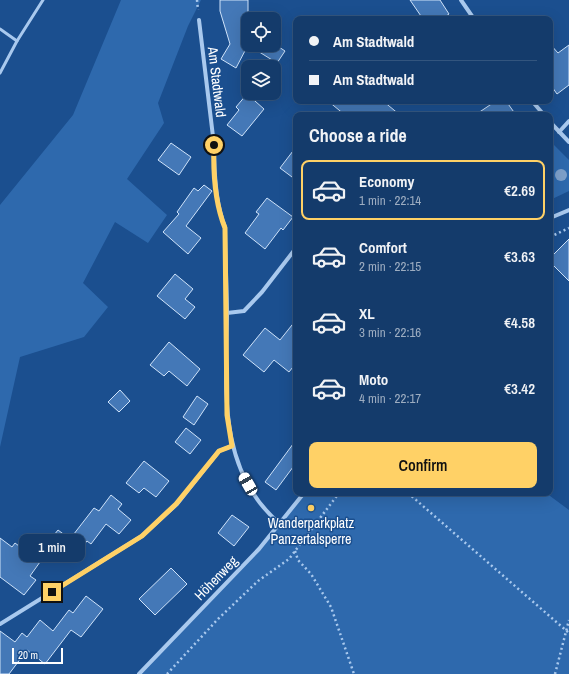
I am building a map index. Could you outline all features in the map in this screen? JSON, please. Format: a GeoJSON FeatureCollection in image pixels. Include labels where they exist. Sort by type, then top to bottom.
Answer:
{"type":"FeatureCollection","features":[{"type":"Feature","properties":{"kind":"street"},"geometry":{"type":"LineString","coordinates":[[461,0],[472,16]]}},
{"type":"Feature","properties":{"kind":"street","name":"Am Stadtwald"},"geometry":{"type":"LineString","coordinates":[[199,20],[214,145],[214,160],[220,215],[225,228],[227,415],[232,446],[243,476],[261,506],[280,524]]}},
{"type":"Feature","properties":{"kind":"street"},"geometry":{"type":"LineString","coordinates":[[535,104],[541,112]]}},
{"type":"Feature","properties":{"kind":"street"},"geometry":{"type":"LineString","coordinates":[[559,132],[569,121]]}},
{"type":"Feature","properties":{"kind":"street"},"geometry":{"type":"LineString","coordinates":[[553,125],[569,142]]}},
{"type":"Feature","properties":{"kind":"street"},"geometry":{"type":"LineString","coordinates":[[553,217],[569,210]]}},
{"type":"Feature","properties":{"kind":"street"},"geometry":{"type":"LineString","coordinates":[[227,313],[244,311],[262,292],[293,252]]}},
{"type":"Feature","properties":{"kind":"street"},"geometry":{"type":"LineString","coordinates":[[0,624],[142,536],[176,504],[219,451],[232,446]]}},
{"type":"Feature","properties":{"kind":"street","name":"Höhenweg"},"geometry":{"type":"LineString","coordinates":[[139,674],[259,549],[302,496]]}},
{"type":"Feature","properties":{"kind":"lane"},"geometry":{"type":"LineString","coordinates":[[0,73],[17,41],[43,0]]}},
{"type":"Feature","properties":{"kind":"lane"},"geometry":{"type":"LineString","coordinates":[[0,29],[17,41]]}},
{"type":"Feature","properties":{"kind":"path"},"geometry":{"type":"LineString","coordinates":[[553,236],[569,228]]}},
{"type":"Feature","properties":{"kind":"path"},"geometry":{"type":"LineString","coordinates":[[167,674],[218,619],[258,581],[289,559],[337,496]]}},
{"type":"Feature","properties":{"kind":"path"},"geometry":{"type":"LineString","coordinates":[[411,496],[568,632]]}},
{"type":"Feature","properties":{"kind":"path"},"geometry":{"type":"LineString","coordinates":[[295,551],[298,560],[311,574],[331,607],[354,674]]}},
{"type":"Feature","properties":{"kind":"path"},"geometry":{"type":"LineString","coordinates":[[555,674],[568,632],[569,620]]}},
{"type":"Feature","properties":{"kind":"shaded area"},"geometry":{"type":"Polygon","coordinates":[[[121,0],[201,0],[188,26],[158,103],[164,123],[127,179],[167,215],[148,243],[115,222],[83,283],[108,307],[84,337],[20,357],[0,447],[0,205],[73,115],[121,0]]]}},
{"type":"Feature","properties":{"kind":"shaded area"},"geometry":{"type":"Polygon","coordinates":[[[554,145],[569,160],[569,191],[553,199],[554,145]]]}},
{"type":"Feature","properties":{"kind":"shaded area"},"geometry":{"type":"Polygon","coordinates":[[[302,496],[550,496],[569,510],[569,674],[139,674],[259,549],[302,496]]]}},
{"type":"Feature","properties":{"kind":"building"},"geometry":{"type":"Polygon","coordinates":[[[220,0],[248,0],[248,12],[241,12],[241,52],[244,52],[236,68],[221,59],[230,44],[220,11],[220,0]]]}},
{"type":"Feature","properties":{"kind":"building"},"geometry":{"type":"Polygon","coordinates":[[[410,0],[440,0],[449,14],[446,16],[421,16],[410,0]]]}},
{"type":"Feature","properties":{"kind":"building"},"geometry":{"type":"Polygon","coordinates":[[[569,45],[569,85],[557,94],[553,88],[553,47],[558,53],[569,45]]]}},
{"type":"Feature","properties":{"kind":"building"},"geometry":{"type":"Polygon","coordinates":[[[281,48],[285,51],[279,60],[272,60],[259,52],[281,52],[281,48]]]}},
{"type":"Feature","properties":{"kind":"building"},"geometry":{"type":"Polygon","coordinates":[[[242,100],[254,100],[264,109],[242,136],[227,125],[239,110],[236,107],[242,100]]]}},
{"type":"Feature","properties":{"kind":"building"},"geometry":{"type":"Polygon","coordinates":[[[332,104],[387,104],[396,112],[341,112],[332,104]]]}},
{"type":"Feature","properties":{"kind":"building"},"geometry":{"type":"Polygon","coordinates":[[[492,104],[508,104],[514,112],[480,112],[492,104]]]}},
{"type":"Feature","properties":{"kind":"building"},"geometry":{"type":"Polygon","coordinates":[[[171,143],[191,157],[179,175],[158,160],[171,143]]]}},
{"type":"Feature","properties":{"kind":"building"},"geometry":{"type":"Polygon","coordinates":[[[293,151],[293,178],[280,168],[293,151]]]}},
{"type":"Feature","properties":{"kind":"building"},"geometry":{"type":"Polygon","coordinates":[[[204,185],[212,191],[186,226],[201,238],[188,254],[163,232],[179,214],[177,212],[194,188],[198,191],[204,185]]]}},
{"type":"Feature","properties":{"kind":"building"},"geometry":{"type":"Polygon","coordinates":[[[267,198],[293,217],[283,230],[281,228],[265,249],[245,233],[259,214],[256,212],[267,198]]]}},
{"type":"Feature","properties":{"kind":"building"},"geometry":{"type":"Polygon","coordinates":[[[569,239],[569,281],[553,265],[553,255],[569,239]]]}},
{"type":"Feature","properties":{"kind":"building"},"geometry":{"type":"Polygon","coordinates":[[[175,274],[193,289],[185,299],[195,307],[185,319],[157,296],[175,274]]]}},
{"type":"Feature","properties":{"kind":"building"},"geometry":{"type":"Polygon","coordinates":[[[293,324],[293,367],[289,372],[274,360],[264,372],[243,355],[265,328],[280,340],[293,324]]]}},
{"type":"Feature","properties":{"kind":"building"},"geometry":{"type":"Polygon","coordinates":[[[169,342],[200,369],[187,386],[169,371],[164,376],[150,365],[169,342]]]}},
{"type":"Feature","properties":{"kind":"building"},"geometry":{"type":"Polygon","coordinates":[[[120,390],[130,401],[119,412],[108,402],[120,390]]]}},
{"type":"Feature","properties":{"kind":"building"},"geometry":{"type":"Polygon","coordinates":[[[197,396],[208,404],[194,425],[183,417],[197,396]]]}},
{"type":"Feature","properties":{"kind":"building"},"geometry":{"type":"Polygon","coordinates":[[[186,428],[201,440],[190,454],[175,442],[186,428]]]}},
{"type":"Feature","properties":{"kind":"building"},"geometry":{"type":"Polygon","coordinates":[[[293,444],[293,467],[276,490],[265,482],[293,444]]]}},
{"type":"Feature","properties":{"kind":"building"},"geometry":{"type":"Polygon","coordinates":[[[144,461],[169,481],[156,497],[144,488],[139,493],[126,483],[144,461]]]}},
{"type":"Feature","properties":{"kind":"building"},"geometry":{"type":"Polygon","coordinates":[[[111,495],[122,504],[118,509],[131,520],[119,534],[106,524],[91,544],[87,541],[72,559],[69,556],[66,560],[46,545],[58,530],[70,539],[94,508],[99,511],[111,495]]]}},
{"type":"Feature","properties":{"kind":"building"},"geometry":{"type":"Polygon","coordinates":[[[232,515],[249,527],[234,546],[218,533],[232,515]]]}},
{"type":"Feature","properties":{"kind":"building"},"geometry":{"type":"Polygon","coordinates":[[[0,538],[12,547],[15,543],[40,562],[30,576],[36,580],[24,595],[0,577],[0,538]]]}},
{"type":"Feature","properties":{"kind":"building"},"geometry":{"type":"Polygon","coordinates":[[[171,568],[187,584],[155,615],[139,599],[171,568]]]}},
{"type":"Feature","properties":{"kind":"building"},"geometry":{"type":"Polygon","coordinates":[[[86,596],[103,609],[81,637],[71,630],[45,664],[27,650],[9,674],[0,674],[0,631],[15,642],[22,633],[27,637],[40,620],[53,631],[69,610],[73,613],[86,596]]]}},
{"type":"Feature","properties":{"kind":"place","name":"Wanderparkplatz Panzertalsperre"},"geometry":{"type":"Point","coordinates":[311,508]}},
{"type":"Feature","properties":{"kind":"route"},"geometry":{"type":"LineString","coordinates":[[52,592],[142,536],[158,523],[176,504],[219,451],[232,446],[227,415],[225,228],[220,215],[214,160],[214,145]]}}]}
